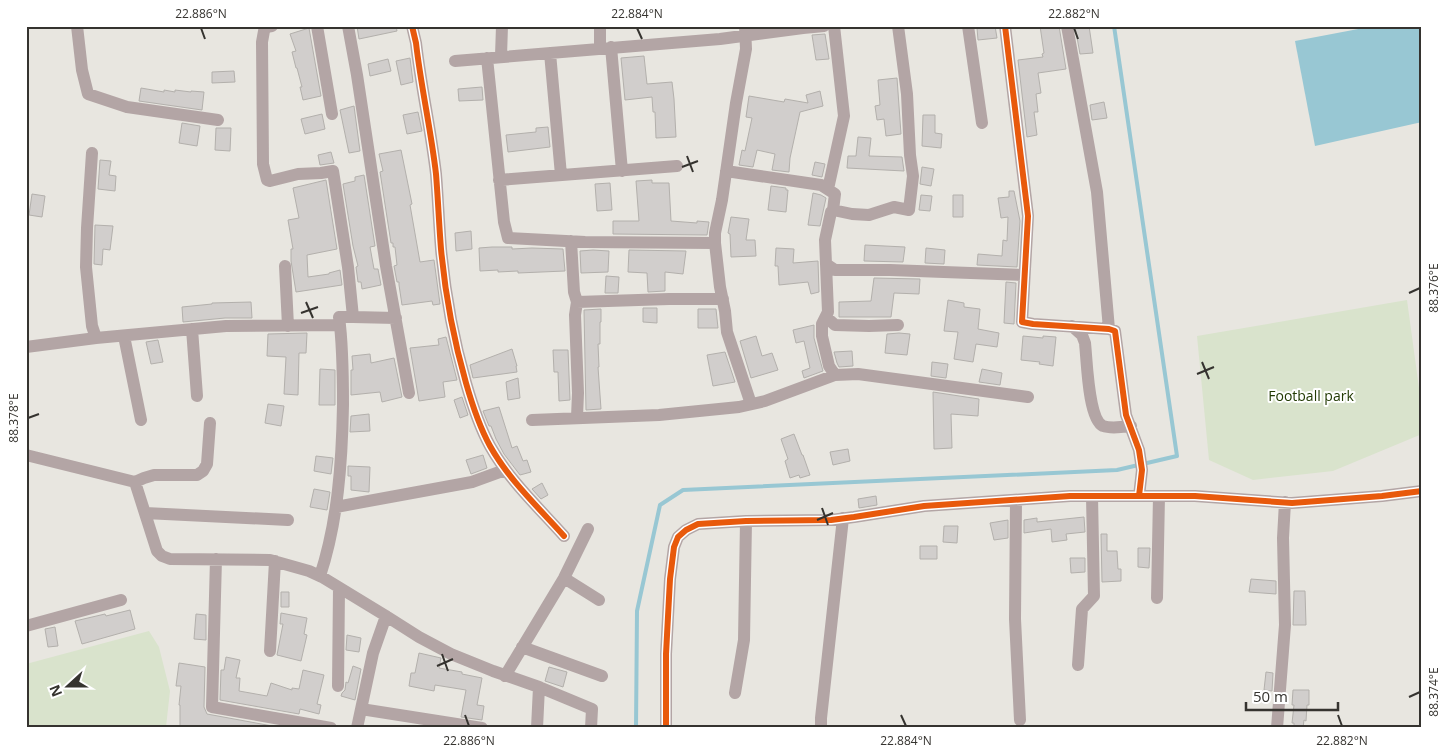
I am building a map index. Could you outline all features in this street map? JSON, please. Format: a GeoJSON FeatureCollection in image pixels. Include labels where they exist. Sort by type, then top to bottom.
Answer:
{"type":"FeatureCollection","features":[{"type":"Feature","properties":{"kind":"street"},"geometry":{"type":"LineString","coordinates":[[77,26],[82,70],[88,94],[127,107],[218,120]]}},
{"type":"Feature","properties":{"kind":"street"},"geometry":{"type":"LineString","coordinates":[[272,26],[264,31],[262,42],[263,164],[265,176],[270,181],[298,174],[333,171],[348,267],[353,317]]}},
{"type":"Feature","properties":{"kind":"street"},"geometry":{"type":"LineString","coordinates":[[317,26],[332,114]]}},
{"type":"Feature","properties":{"kind":"street"},"geometry":{"type":"LineString","coordinates":[[348,26],[386,266],[409,394]]}},
{"type":"Feature","properties":{"kind":"street"},"geometry":{"type":"LineString","coordinates":[[412,26],[434,164],[442,250],[454,328],[463,370],[480,425],[490,446],[505,470],[564,536]]}},
{"type":"Feature","properties":{"kind":"street"},"geometry":{"type":"LineString","coordinates":[[501,56],[502,26]]}},
{"type":"Feature","properties":{"kind":"street"},"geometry":{"type":"LineString","coordinates":[[600,26],[605,48],[622,171]]}},
{"type":"Feature","properties":{"kind":"street"},"geometry":{"type":"LineString","coordinates":[[455,61],[605,48],[745,31],[824,26]]}},
{"type":"Feature","properties":{"kind":"street"},"geometry":{"type":"LineString","coordinates":[[828,189],[844,116],[834,26]]}},
{"type":"Feature","properties":{"kind":"street"},"geometry":{"type":"LineString","coordinates":[[833,210],[870,215],[894,207],[909,210],[913,176],[907,94],[898,26]]}},
{"type":"Feature","properties":{"kind":"street"},"geometry":{"type":"LineString","coordinates":[[968,26],[982,123]]}},
{"type":"Feature","properties":{"kind":"street"},"geometry":{"type":"LineString","coordinates":[[1005,26],[1028,216],[1022,322],[1115,331],[1126,415],[1139,450],[1142,470],[1140,496]]}},
{"type":"Feature","properties":{"kind":"street"},"geometry":{"type":"LineString","coordinates":[[1067,26],[1097,192],[1109,329]]}},
{"type":"Feature","properties":{"kind":"street"},"geometry":{"type":"LineString","coordinates":[[745,31],[746,49],[715,233],[715,243],[727,332],[751,404]]}},
{"type":"Feature","properties":{"kind":"street"},"geometry":{"type":"LineString","coordinates":[[550,53],[561,175]]}},
{"type":"Feature","properties":{"kind":"street"},"geometry":{"type":"LineString","coordinates":[[487,58],[499,180],[508,238],[715,243]]}},
{"type":"Feature","properties":{"kind":"street"},"geometry":{"type":"LineString","coordinates":[[92,153],[86,267],[92,326],[96,338]]}},
{"type":"Feature","properties":{"kind":"street"},"geometry":{"type":"LineString","coordinates":[[499,180],[677,166]]}},
{"type":"Feature","properties":{"kind":"street"},"geometry":{"type":"LineString","coordinates":[[726,171],[821,185],[835,194],[825,240],[828,312],[822,324],[822,336],[829,366],[835,375]]}},
{"type":"Feature","properties":{"kind":"street"},"geometry":{"type":"LineString","coordinates":[[571,241],[574,292],[577,302],[575,315],[577,417]]}},
{"type":"Feature","properties":{"kind":"street"},"geometry":{"type":"LineString","coordinates":[[826,264],[836,270],[1024,275]]}},
{"type":"Feature","properties":{"kind":"street"},"geometry":{"type":"LineString","coordinates":[[285,266],[288,326]]}},
{"type":"Feature","properties":{"kind":"street"},"geometry":{"type":"LineString","coordinates":[[577,302],[723,299]]}},
{"type":"Feature","properties":{"kind":"street"},"geometry":{"type":"LineString","coordinates":[[320,576],[336,506],[342,441],[343,384],[339,317],[396,318]]}},
{"type":"Feature","properties":{"kind":"street"},"geometry":{"type":"LineString","coordinates":[[826,317],[835,325],[898,325]]}},
{"type":"Feature","properties":{"kind":"street"},"geometry":{"type":"LineString","coordinates":[[26,348],[96,338],[226,326],[340,325]]}},
{"type":"Feature","properties":{"kind":"street"},"geometry":{"type":"LineString","coordinates":[[1072,326],[1082,335],[1085,343],[1090,398],[1097,421],[1104,426],[1131,426]]}},
{"type":"Feature","properties":{"kind":"street"},"geometry":{"type":"LineString","coordinates":[[192,329],[197,396]]}},
{"type":"Feature","properties":{"kind":"street"},"geometry":{"type":"LineString","coordinates":[[124,336],[141,420]]}},
{"type":"Feature","properties":{"kind":"street"},"geometry":{"type":"LineString","coordinates":[[532,420],[658,415],[739,407],[765,402],[835,375],[858,374],[1028,397]]}},
{"type":"Feature","properties":{"kind":"street"},"geometry":{"type":"LineString","coordinates":[[26,455],[135,482],[154,475],[197,476],[207,464],[210,423]]}},
{"type":"Feature","properties":{"kind":"street"},"geometry":{"type":"LineString","coordinates":[[336,506],[472,482],[505,470]]}},
{"type":"Feature","properties":{"kind":"street"},"geometry":{"type":"LineString","coordinates":[[135,482],[158,551],[162,556],[170,559],[275,561],[309,570],[450,654],[592,709],[591,728]]}},
{"type":"Feature","properties":{"kind":"street"},"geometry":{"type":"LineString","coordinates":[[666,728],[666,636],[674,547],[678,537],[686,530],[698,524],[843,518],[924,506],[1070,496],[1194,496],[1285,502],[1382,496],[1422,491]]}},
{"type":"Feature","properties":{"kind":"street"},"geometry":{"type":"LineString","coordinates":[[1078,665],[1082,609],[1094,596],[1092,496]]}},
{"type":"Feature","properties":{"kind":"street"},"geometry":{"type":"LineString","coordinates":[[1157,598],[1158,496]]}},
{"type":"Feature","properties":{"kind":"street"},"geometry":{"type":"LineString","coordinates":[[1016,500],[1015,619],[1020,720]]}},
{"type":"Feature","properties":{"kind":"street"},"geometry":{"type":"LineString","coordinates":[[1277,728],[1285,625],[1283,538],[1285,502]]}},
{"type":"Feature","properties":{"kind":"street"},"geometry":{"type":"LineString","coordinates":[[145,513],[288,520]]}},
{"type":"Feature","properties":{"kind":"street"},"geometry":{"type":"LineString","coordinates":[[821,728],[843,518]]}},
{"type":"Feature","properties":{"kind":"street"},"geometry":{"type":"LineString","coordinates":[[735,693],[744,640],[746,521]]}},
{"type":"Feature","properties":{"kind":"street"},"geometry":{"type":"LineString","coordinates":[[505,676],[564,578],[588,530]]}},
{"type":"Feature","properties":{"kind":"street"},"geometry":{"type":"LineString","coordinates":[[216,559],[212,708],[332,728]]}},
{"type":"Feature","properties":{"kind":"street"},"geometry":{"type":"LineString","coordinates":[[270,651],[275,561]]}},
{"type":"Feature","properties":{"kind":"street"},"geometry":{"type":"LineString","coordinates":[[564,578],[599,600]]}},
{"type":"Feature","properties":{"kind":"street"},"geometry":{"type":"LineString","coordinates":[[338,686],[339,588]]}},
{"type":"Feature","properties":{"kind":"street"},"geometry":{"type":"LineString","coordinates":[[26,626],[121,600]]}},
{"type":"Feature","properties":{"kind":"street"},"geometry":{"type":"LineString","coordinates":[[357,728],[373,653],[386,616]]}},
{"type":"Feature","properties":{"kind":"street"},"geometry":{"type":"LineString","coordinates":[[522,647],[602,676]]}},
{"type":"Feature","properties":{"kind":"street"},"geometry":{"type":"LineString","coordinates":[[537,728],[539,687]]}},
{"type":"Feature","properties":{"kind":"street"},"geometry":{"type":"LineString","coordinates":[[361,709],[482,728]]}},
{"type":"Feature","properties":{"kind":"green space","name":"Football park"},"geometry":{"type":"Polygon","coordinates":[[[1407,300],[1422,410],[1422,434],[1333,471],[1253,480],[1209,460],[1197,336],[1407,300]]]}},
{"type":"Feature","properties":{"kind":"green space"},"geometry":{"type":"Polygon","coordinates":[[[149,631],[159,647],[170,691],[166,727],[26,728],[26,664],[149,631]]]}},
{"type":"Feature","properties":{"kind":"water"},"geometry":{"type":"Polygon","coordinates":[[[1374,26],[1422,26],[1422,122],[1315,146],[1295,41],[1374,26]]]}},
{"type":"Feature","properties":{"kind":"building"},"geometry":{"type":"Polygon","coordinates":[[[357,26],[396,26],[397,31],[359,39],[357,26]]]}},
{"type":"Feature","properties":{"kind":"building"},"geometry":{"type":"Polygon","coordinates":[[[995,26],[997,38],[978,40],[977,28],[995,26]]]}},
{"type":"Feature","properties":{"kind":"building"},"geometry":{"type":"Polygon","coordinates":[[[1040,26],[1059,26],[1066,69],[1038,73],[1041,93],[1036,94],[1038,112],[1034,112],[1037,135],[1027,137],[1018,60],[1043,57],[1040,26]]]}},
{"type":"Feature","properties":{"kind":"building"},"geometry":{"type":"Polygon","coordinates":[[[1075,26],[1089,26],[1093,53],[1080,54],[1075,26]]]}},
{"type":"Feature","properties":{"kind":"building"},"geometry":{"type":"Polygon","coordinates":[[[309,28],[321,96],[303,100],[300,87],[302,87],[292,52],[296,51],[290,34],[309,28]]]}},
{"type":"Feature","properties":{"kind":"building"},"geometry":{"type":"Polygon","coordinates":[[[825,34],[829,59],[816,60],[812,35],[825,34]]]}},
{"type":"Feature","properties":{"kind":"building"},"geometry":{"type":"Polygon","coordinates":[[[644,56],[647,84],[672,82],[676,137],[656,138],[655,112],[653,112],[652,97],[625,100],[621,58],[644,56]]]}},
{"type":"Feature","properties":{"kind":"building"},"geometry":{"type":"Polygon","coordinates":[[[410,58],[413,82],[401,85],[396,61],[410,58]]]}},
{"type":"Feature","properties":{"kind":"building"},"geometry":{"type":"Polygon","coordinates":[[[388,59],[391,71],[370,76],[368,64],[388,59]]]}},
{"type":"Feature","properties":{"kind":"building"},"geometry":{"type":"Polygon","coordinates":[[[234,71],[235,82],[212,83],[212,72],[234,71]]]}},
{"type":"Feature","properties":{"kind":"building"},"geometry":{"type":"Polygon","coordinates":[[[897,78],[901,134],[886,136],[884,119],[877,120],[875,106],[880,105],[878,80],[897,78]]]}},
{"type":"Feature","properties":{"kind":"building"},"geometry":{"type":"Polygon","coordinates":[[[482,87],[483,100],[459,101],[458,89],[482,87]]]}},
{"type":"Feature","properties":{"kind":"building"},"geometry":{"type":"Polygon","coordinates":[[[141,88],[164,92],[164,90],[175,92],[175,90],[204,92],[202,110],[139,101],[141,88]]]}},
{"type":"Feature","properties":{"kind":"building"},"geometry":{"type":"Polygon","coordinates":[[[820,91],[823,106],[800,112],[790,158],[789,172],[772,170],[775,154],[757,150],[753,167],[739,165],[742,150],[745,151],[752,118],[746,117],[749,96],[784,102],[785,99],[808,103],[806,95],[820,91]]]}},
{"type":"Feature","properties":{"kind":"building"},"geometry":{"type":"Polygon","coordinates":[[[1104,102],[1107,118],[1092,120],[1090,105],[1104,102]]]}},
{"type":"Feature","properties":{"kind":"building"},"geometry":{"type":"Polygon","coordinates":[[[354,106],[360,151],[349,153],[340,110],[354,106]]]}},
{"type":"Feature","properties":{"kind":"building"},"geometry":{"type":"Polygon","coordinates":[[[418,112],[422,131],[407,134],[403,115],[418,112]]]}},
{"type":"Feature","properties":{"kind":"building"},"geometry":{"type":"Polygon","coordinates":[[[322,114],[325,129],[305,134],[301,119],[322,114]]]}},
{"type":"Feature","properties":{"kind":"building"},"geometry":{"type":"Polygon","coordinates":[[[923,115],[935,115],[935,133],[942,134],[941,148],[922,146],[923,115]]]}},
{"type":"Feature","properties":{"kind":"building"},"geometry":{"type":"Polygon","coordinates":[[[182,123],[200,126],[197,146],[179,143],[182,123]]]}},
{"type":"Feature","properties":{"kind":"building"},"geometry":{"type":"Polygon","coordinates":[[[548,127],[550,147],[508,152],[506,135],[536,132],[536,128],[548,127]]]}},
{"type":"Feature","properties":{"kind":"building"},"geometry":{"type":"Polygon","coordinates":[[[216,128],[231,128],[230,151],[215,150],[216,128]]]}},
{"type":"Feature","properties":{"kind":"building"},"geometry":{"type":"Polygon","coordinates":[[[858,137],[871,138],[869,156],[902,157],[904,171],[847,168],[848,156],[856,156],[858,137]]]}},
{"type":"Feature","properties":{"kind":"building"},"geometry":{"type":"Polygon","coordinates":[[[401,150],[412,204],[410,205],[420,262],[434,260],[440,304],[433,305],[432,301],[402,305],[399,282],[397,282],[394,266],[397,265],[395,247],[391,243],[380,172],[383,171],[379,154],[401,150]]]}},
{"type":"Feature","properties":{"kind":"building"},"geometry":{"type":"Polygon","coordinates":[[[331,152],[334,163],[320,165],[318,155],[331,152]]]}},
{"type":"Feature","properties":{"kind":"building"},"geometry":{"type":"Polygon","coordinates":[[[100,160],[111,161],[109,175],[116,176],[115,191],[98,189],[100,160]]]}},
{"type":"Feature","properties":{"kind":"building"},"geometry":{"type":"Polygon","coordinates":[[[815,162],[825,164],[822,177],[812,175],[815,162]]]}},
{"type":"Feature","properties":{"kind":"building"},"geometry":{"type":"Polygon","coordinates":[[[922,167],[934,169],[931,186],[920,184],[922,167]]]}},
{"type":"Feature","properties":{"kind":"building"},"geometry":{"type":"Polygon","coordinates":[[[364,175],[375,246],[370,247],[374,269],[378,269],[381,285],[362,289],[361,282],[358,282],[356,267],[358,266],[343,184],[355,181],[355,177],[364,175]]]}},
{"type":"Feature","properties":{"kind":"building"},"geometry":{"type":"Polygon","coordinates":[[[326,180],[337,249],[307,255],[308,277],[329,274],[340,270],[342,285],[296,292],[291,261],[291,249],[293,249],[288,220],[299,218],[293,188],[326,180]]]}},
{"type":"Feature","properties":{"kind":"building"},"geometry":{"type":"Polygon","coordinates":[[[652,180],[652,183],[669,183],[671,221],[709,222],[707,235],[613,234],[613,221],[639,221],[636,181],[652,180]]]}},
{"type":"Feature","properties":{"kind":"building"},"geometry":{"type":"Polygon","coordinates":[[[610,183],[612,210],[597,211],[595,184],[610,183]]]}},
{"type":"Feature","properties":{"kind":"building"},"geometry":{"type":"Polygon","coordinates":[[[771,186],[788,190],[786,212],[768,210],[771,186]]]}},
{"type":"Feature","properties":{"kind":"building"},"geometry":{"type":"Polygon","coordinates":[[[1009,191],[1014,191],[1020,221],[1017,267],[977,265],[978,254],[1002,256],[1003,240],[1007,241],[1008,217],[1001,218],[998,198],[1009,197],[1009,191]]]}},
{"type":"Feature","properties":{"kind":"building"},"geometry":{"type":"Polygon","coordinates":[[[813,193],[826,198],[820,226],[808,225],[813,193]]]}},
{"type":"Feature","properties":{"kind":"building"},"geometry":{"type":"Polygon","coordinates":[[[32,194],[45,196],[42,217],[29,215],[32,194]]]}},
{"type":"Feature","properties":{"kind":"building"},"geometry":{"type":"Polygon","coordinates":[[[921,195],[932,196],[930,211],[919,210],[921,195]]]}},
{"type":"Feature","properties":{"kind":"building"},"geometry":{"type":"Polygon","coordinates":[[[953,195],[963,195],[963,217],[953,217],[953,195]]]}},
{"type":"Feature","properties":{"kind":"building"},"geometry":{"type":"Polygon","coordinates":[[[731,217],[749,219],[746,240],[755,240],[756,256],[731,257],[730,234],[728,233],[731,217]]]}},
{"type":"Feature","properties":{"kind":"building"},"geometry":{"type":"Polygon","coordinates":[[[95,225],[113,226],[110,250],[103,249],[102,265],[94,264],[95,225]]]}},
{"type":"Feature","properties":{"kind":"building"},"geometry":{"type":"Polygon","coordinates":[[[471,231],[472,249],[456,251],[455,233],[471,231]]]}},
{"type":"Feature","properties":{"kind":"building"},"geometry":{"type":"Polygon","coordinates":[[[865,245],[905,247],[903,262],[864,261],[865,245]]]}},
{"type":"Feature","properties":{"kind":"building"},"geometry":{"type":"Polygon","coordinates":[[[479,248],[563,249],[565,271],[518,273],[518,271],[480,271],[479,248]]]}},
{"type":"Feature","properties":{"kind":"building"},"geometry":{"type":"Polygon","coordinates":[[[776,248],[794,249],[793,263],[818,261],[819,292],[811,294],[808,282],[779,285],[778,266],[775,266],[776,248]]]}},
{"type":"Feature","properties":{"kind":"building"},"geometry":{"type":"Polygon","coordinates":[[[926,248],[945,250],[944,264],[925,263],[926,248]]]}},
{"type":"Feature","properties":{"kind":"building"},"geometry":{"type":"Polygon","coordinates":[[[629,250],[686,251],[683,274],[665,272],[665,291],[648,292],[647,273],[628,272],[629,250]]]}},
{"type":"Feature","properties":{"kind":"building"},"geometry":{"type":"Polygon","coordinates":[[[580,251],[609,251],[608,272],[581,273],[580,251]]]}},
{"type":"Feature","properties":{"kind":"building"},"geometry":{"type":"Polygon","coordinates":[[[606,276],[619,277],[618,293],[605,293],[606,276]]]}},
{"type":"Feature","properties":{"kind":"building"},"geometry":{"type":"Polygon","coordinates":[[[874,278],[920,279],[919,294],[894,293],[891,317],[839,317],[839,302],[871,301],[874,278]]]}},
{"type":"Feature","properties":{"kind":"building"},"geometry":{"type":"Polygon","coordinates":[[[1006,282],[1016,283],[1014,324],[1004,323],[1006,282]]]}},
{"type":"Feature","properties":{"kind":"building"},"geometry":{"type":"Polygon","coordinates":[[[948,300],[964,303],[964,307],[980,309],[978,329],[999,333],[997,347],[976,344],[973,362],[954,359],[958,332],[944,331],[948,300]]]}},
{"type":"Feature","properties":{"kind":"building"},"geometry":{"type":"Polygon","coordinates":[[[251,302],[252,318],[225,318],[183,322],[182,307],[212,303],[251,302]]]}},
{"type":"Feature","properties":{"kind":"building"},"geometry":{"type":"Polygon","coordinates":[[[643,308],[657,308],[657,323],[643,322],[643,308]]]}},
{"type":"Feature","properties":{"kind":"building"},"geometry":{"type":"Polygon","coordinates":[[[601,309],[598,367],[601,409],[586,410],[584,310],[601,309]]]}},
{"type":"Feature","properties":{"kind":"building"},"geometry":{"type":"Polygon","coordinates":[[[698,309],[716,309],[718,328],[698,328],[698,309]]]}},
{"type":"Feature","properties":{"kind":"building"},"geometry":{"type":"Polygon","coordinates":[[[814,325],[814,338],[823,371],[804,378],[802,371],[810,368],[804,341],[796,343],[793,330],[814,325]]]}},
{"type":"Feature","properties":{"kind":"building"},"geometry":{"type":"Polygon","coordinates":[[[307,333],[306,353],[299,353],[298,395],[284,394],[286,357],[267,356],[268,334],[307,333]]]}},
{"type":"Feature","properties":{"kind":"building"},"geometry":{"type":"Polygon","coordinates":[[[887,334],[910,334],[907,355],[885,353],[887,334]]]}},
{"type":"Feature","properties":{"kind":"building"},"geometry":{"type":"Polygon","coordinates":[[[756,336],[762,356],[772,353],[778,370],[751,378],[740,341],[756,336]]]}},
{"type":"Feature","properties":{"kind":"building"},"geometry":{"type":"Polygon","coordinates":[[[1023,336],[1056,337],[1053,366],[1039,364],[1040,362],[1021,360],[1023,336]]]}},
{"type":"Feature","properties":{"kind":"building"},"geometry":{"type":"Polygon","coordinates":[[[446,337],[457,380],[443,382],[445,397],[419,401],[410,348],[439,345],[438,339],[446,337]]]}},
{"type":"Feature","properties":{"kind":"building"},"geometry":{"type":"Polygon","coordinates":[[[158,340],[163,362],[151,364],[146,342],[158,340]]]}},
{"type":"Feature","properties":{"kind":"building"},"geometry":{"type":"Polygon","coordinates":[[[512,349],[517,372],[473,378],[470,365],[512,349]]]}},
{"type":"Feature","properties":{"kind":"building"},"geometry":{"type":"Polygon","coordinates":[[[553,350],[568,350],[570,400],[559,401],[558,372],[554,372],[553,350]]]}},
{"type":"Feature","properties":{"kind":"building"},"geometry":{"type":"Polygon","coordinates":[[[852,351],[853,366],[839,367],[834,352],[852,351]]]}},
{"type":"Feature","properties":{"kind":"building"},"geometry":{"type":"Polygon","coordinates":[[[725,352],[735,382],[713,386],[707,355],[725,352]]]}},
{"type":"Feature","properties":{"kind":"building"},"geometry":{"type":"Polygon","coordinates":[[[370,354],[371,363],[394,358],[402,397],[382,402],[380,392],[351,395],[352,356],[370,354]]]}},
{"type":"Feature","properties":{"kind":"building"},"geometry":{"type":"Polygon","coordinates":[[[932,362],[948,364],[946,378],[931,376],[932,362]]]}},
{"type":"Feature","properties":{"kind":"building"},"geometry":{"type":"Polygon","coordinates":[[[320,369],[335,370],[335,405],[319,405],[320,369]]]}},
{"type":"Feature","properties":{"kind":"building"},"geometry":{"type":"Polygon","coordinates":[[[982,369],[1002,373],[1000,385],[979,382],[982,369]]]}},
{"type":"Feature","properties":{"kind":"building"},"geometry":{"type":"Polygon","coordinates":[[[518,378],[520,398],[508,400],[506,382],[518,378]]]}},
{"type":"Feature","properties":{"kind":"building"},"geometry":{"type":"Polygon","coordinates":[[[933,392],[979,399],[978,416],[951,414],[952,448],[934,449],[933,392]]]}},
{"type":"Feature","properties":{"kind":"building"},"geometry":{"type":"Polygon","coordinates":[[[462,397],[468,415],[460,418],[454,400],[462,397]]]}},
{"type":"Feature","properties":{"kind":"building"},"geometry":{"type":"Polygon","coordinates":[[[268,404],[284,406],[281,426],[265,423],[268,404]]]}},
{"type":"Feature","properties":{"kind":"building"},"geometry":{"type":"Polygon","coordinates":[[[499,407],[512,448],[517,446],[523,461],[527,460],[531,472],[520,475],[504,454],[491,426],[489,426],[483,411],[499,407]]]}},
{"type":"Feature","properties":{"kind":"building"},"geometry":{"type":"Polygon","coordinates":[[[369,414],[370,431],[350,432],[351,416],[369,414]]]}},
{"type":"Feature","properties":{"kind":"building"},"geometry":{"type":"Polygon","coordinates":[[[794,434],[810,475],[800,478],[799,475],[790,478],[785,461],[788,459],[781,439],[794,434]]]}},
{"type":"Feature","properties":{"kind":"building"},"geometry":{"type":"Polygon","coordinates":[[[848,449],[850,461],[833,465],[830,452],[848,449]]]}},
{"type":"Feature","properties":{"kind":"building"},"geometry":{"type":"Polygon","coordinates":[[[483,455],[487,468],[471,474],[466,460],[483,455]]]}},
{"type":"Feature","properties":{"kind":"building"},"geometry":{"type":"Polygon","coordinates":[[[316,456],[333,458],[331,474],[314,471],[316,456]]]}},
{"type":"Feature","properties":{"kind":"building"},"geometry":{"type":"Polygon","coordinates":[[[348,466],[370,467],[369,492],[351,490],[351,476],[348,476],[348,466]]]}},
{"type":"Feature","properties":{"kind":"building"},"geometry":{"type":"Polygon","coordinates":[[[542,483],[548,495],[541,499],[532,489],[542,483]]]}},
{"type":"Feature","properties":{"kind":"building"},"geometry":{"type":"Polygon","coordinates":[[[314,489],[330,492],[327,510],[310,507],[314,489]]]}},
{"type":"Feature","properties":{"kind":"building"},"geometry":{"type":"Polygon","coordinates":[[[876,496],[877,505],[859,508],[858,499],[876,496]]]}},
{"type":"Feature","properties":{"kind":"building"},"geometry":{"type":"Polygon","coordinates":[[[1084,517],[1085,532],[1066,534],[1067,540],[1052,542],[1051,529],[1024,533],[1024,520],[1037,518],[1037,522],[1084,517]]]}},
{"type":"Feature","properties":{"kind":"building"},"geometry":{"type":"Polygon","coordinates":[[[1008,520],[1008,538],[994,540],[990,523],[1008,520]]]}},
{"type":"Feature","properties":{"kind":"building"},"geometry":{"type":"Polygon","coordinates":[[[944,526],[958,526],[957,543],[943,542],[944,526]]]}},
{"type":"Feature","properties":{"kind":"building"},"geometry":{"type":"Polygon","coordinates":[[[1101,534],[1107,534],[1107,551],[1117,551],[1118,569],[1121,569],[1121,581],[1102,582],[1101,534]]]}},
{"type":"Feature","properties":{"kind":"building"},"geometry":{"type":"Polygon","coordinates":[[[920,546],[937,546],[937,559],[920,559],[920,546]]]}},
{"type":"Feature","properties":{"kind":"building"},"geometry":{"type":"Polygon","coordinates":[[[1138,548],[1150,548],[1149,568],[1138,567],[1138,548]]]}},
{"type":"Feature","properties":{"kind":"building"},"geometry":{"type":"Polygon","coordinates":[[[1070,558],[1085,558],[1085,572],[1071,573],[1070,558]]]}},
{"type":"Feature","properties":{"kind":"building"},"geometry":{"type":"Polygon","coordinates":[[[1251,579],[1276,581],[1276,594],[1249,592],[1251,579]]]}},
{"type":"Feature","properties":{"kind":"building"},"geometry":{"type":"Polygon","coordinates":[[[1294,591],[1305,591],[1306,625],[1293,625],[1294,591]]]}},
{"type":"Feature","properties":{"kind":"building"},"geometry":{"type":"Polygon","coordinates":[[[281,592],[289,592],[289,607],[281,607],[281,592]]]}},
{"type":"Feature","properties":{"kind":"building"},"geometry":{"type":"Polygon","coordinates":[[[130,610],[135,629],[82,644],[75,621],[130,610]]]}},
{"type":"Feature","properties":{"kind":"building"},"geometry":{"type":"Polygon","coordinates":[[[281,613],[307,618],[304,634],[307,635],[301,661],[277,655],[283,624],[280,624],[281,613]]]}},
{"type":"Feature","properties":{"kind":"building"},"geometry":{"type":"Polygon","coordinates":[[[196,614],[206,615],[206,640],[194,639],[196,614]]]}},
{"type":"Feature","properties":{"kind":"building"},"geometry":{"type":"Polygon","coordinates":[[[55,627],[58,646],[48,647],[45,629],[55,627]]]}},
{"type":"Feature","properties":{"kind":"building"},"geometry":{"type":"Polygon","coordinates":[[[347,635],[361,638],[359,652],[346,650],[347,635]]]}},
{"type":"Feature","properties":{"kind":"building"},"geometry":{"type":"Polygon","coordinates":[[[419,653],[441,658],[439,668],[482,678],[477,705],[484,706],[482,720],[461,717],[466,690],[435,685],[434,691],[409,686],[411,673],[415,673],[419,653]]]}},
{"type":"Feature","properties":{"kind":"building"},"geometry":{"type":"Polygon","coordinates":[[[226,657],[240,660],[236,678],[240,678],[239,691],[267,696],[271,683],[292,690],[292,688],[299,689],[303,670],[324,675],[317,704],[321,705],[319,714],[300,709],[299,714],[220,700],[221,670],[224,670],[226,657]]]}},
{"type":"Feature","properties":{"kind":"building"},"geometry":{"type":"Polygon","coordinates":[[[179,663],[205,667],[204,707],[207,714],[283,728],[180,728],[179,705],[181,686],[176,686],[179,663]]]}},
{"type":"Feature","properties":{"kind":"building"},"geometry":{"type":"Polygon","coordinates":[[[353,666],[361,669],[355,700],[341,696],[345,690],[346,682],[348,683],[353,666]]]}},
{"type":"Feature","properties":{"kind":"building"},"geometry":{"type":"Polygon","coordinates":[[[549,667],[567,672],[563,687],[545,681],[549,667]]]}},
{"type":"Feature","properties":{"kind":"building"},"geometry":{"type":"Polygon","coordinates":[[[1266,672],[1273,673],[1272,691],[1264,690],[1266,672]]]}},
{"type":"Feature","properties":{"kind":"building"},"geometry":{"type":"Polygon","coordinates":[[[1293,690],[1309,690],[1309,705],[1307,705],[1306,721],[1304,720],[1303,728],[1294,728],[1294,723],[1292,723],[1293,690]]]}},
{"type":"Feature","properties":{"kind":"waterway"},"geometry":{"type":"LineString","coordinates":[[636,728],[637,611],[660,505],[683,490],[1117,470],[1177,456],[1114,26]]}},
{"type":"Feature","properties":{"kind":"cycle path"},"geometry":{"type":"LineString","coordinates":[[412,26],[434,158],[441,249],[448,299],[468,391],[482,431],[490,446],[506,470],[564,536]]}},
{"type":"Feature","properties":{"kind":"cycle path"},"geometry":{"type":"LineString","coordinates":[[1005,26],[1028,216],[1022,322],[1115,331],[1126,415],[1139,450],[1142,470],[1139,496]]}},
{"type":"Feature","properties":{"kind":"cycle path"},"geometry":{"type":"LineString","coordinates":[[666,728],[666,654],[670,579],[674,547],[678,537],[686,530],[698,524],[746,521],[831,520],[924,506],[1070,496],[1195,496],[1292,503],[1422,491]]}}]}
